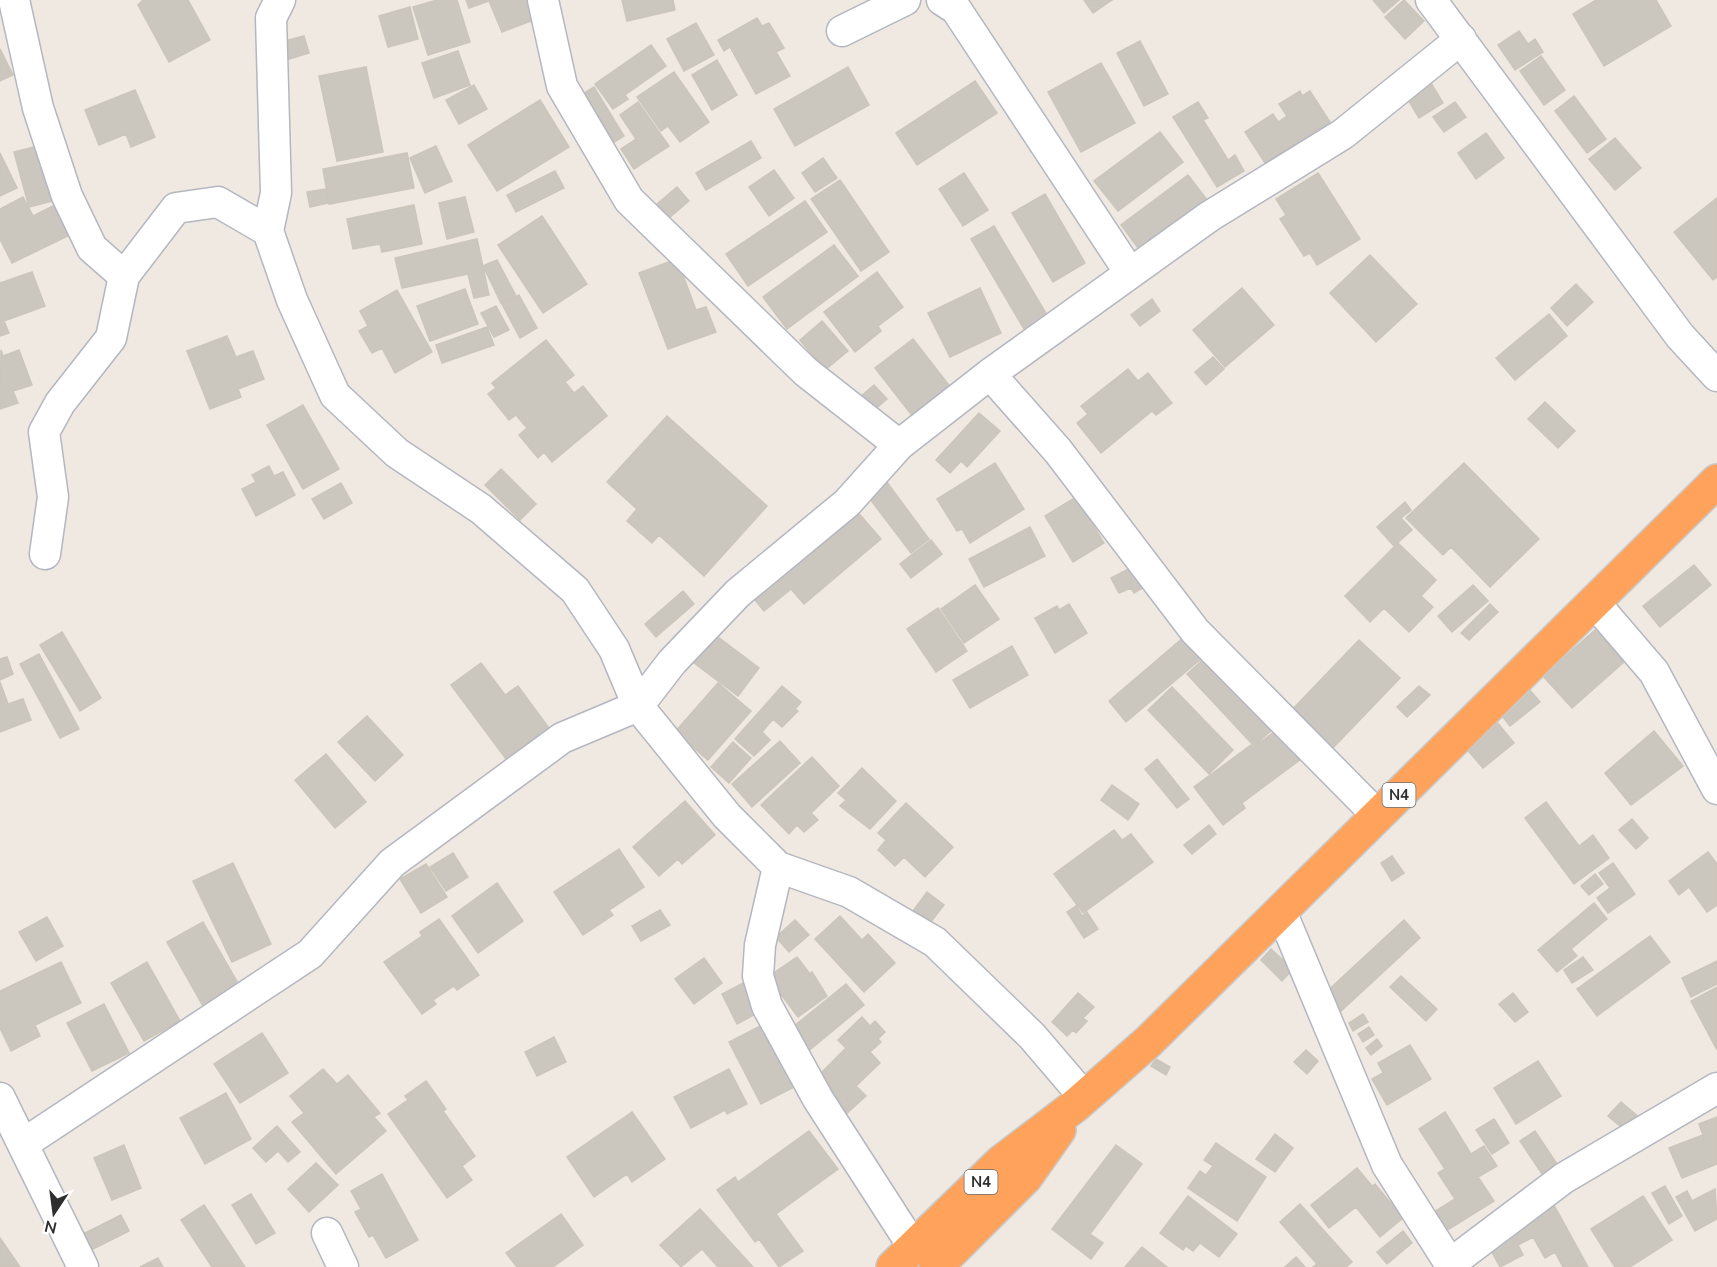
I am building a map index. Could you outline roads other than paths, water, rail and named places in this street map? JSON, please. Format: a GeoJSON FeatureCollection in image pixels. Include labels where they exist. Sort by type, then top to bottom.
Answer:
{"type":"FeatureCollection","features":[{"type":"Feature","properties":{"kind":"highway","name":"N4"},"geometry":{"type":"LineString","coordinates":[[914,1261],[1026,1177],[1081,1101],[1149,1041],[1717,481]]}},
{"type":"Feature","properties":{"kind":"street"},"geometry":{"type":"LineString","coordinates":[[14,0],[38,108],[68,196],[92,248],[124,276]]}},
{"type":"Feature","properties":{"kind":"street"},"geometry":{"type":"LineString","coordinates":[[543,0],[562,86],[629,200],[806,372],[899,445]]}},
{"type":"Feature","properties":{"kind":"street"},"geometry":{"type":"LineString","coordinates":[[842,31],[905,0]]}},
{"type":"Feature","properties":{"kind":"street"},"geometry":{"type":"LineString","coordinates":[[942,0],[956,9],[1130,273]]}},
{"type":"Feature","properties":{"kind":"street"},"geometry":{"type":"LineString","coordinates":[[1431,0],[1680,336],[1717,376]]}},
{"type":"Feature","properties":{"kind":"street"},"geometry":{"type":"LineString","coordinates":[[278,1],[271,18],[276,193],[268,231],[292,300],[335,395],[397,453],[481,509],[575,590],[614,649],[638,706],[727,816],[778,867],[849,892],[935,942],[1032,1036],[1081,1101]]}},
{"type":"Feature","properties":{"kind":"street"},"geometry":{"type":"LineString","coordinates":[[23,1144],[310,954],[392,863],[562,738],[638,706],[672,662],[738,593],[847,503],[899,445],[990,374],[1210,216],[1343,134],[1461,39]]}},
{"type":"Feature","properties":{"kind":"street"},"geometry":{"type":"LineString","coordinates":[[45,554],[53,497],[44,432],[60,403],[111,338],[124,276],[177,208],[218,202],[268,231]]}},
{"type":"Feature","properties":{"kind":"street"},"geometry":{"type":"LineString","coordinates":[[990,374],[1058,451],[1195,631],[1378,816]]}},
{"type":"Feature","properties":{"kind":"street"},"geometry":{"type":"LineString","coordinates":[[1594,603],[1654,672],[1717,789]]}},
{"type":"Feature","properties":{"kind":"street"},"geometry":{"type":"LineString","coordinates":[[778,867],[760,945],[759,976],[766,1006],[914,1261]]}},
{"type":"Feature","properties":{"kind":"street"},"geometry":{"type":"LineString","coordinates":[[1281,911],[1387,1165],[1451,1265],[1564,1178],[1717,1088]]}},
{"type":"Feature","properties":{"kind":"street"},"geometry":{"type":"LineString","coordinates":[[0,1098],[83,1267]]}},
{"type":"Feature","properties":{"kind":"street"},"geometry":{"type":"LineString","coordinates":[[327,1233],[342,1267]]}}]}
